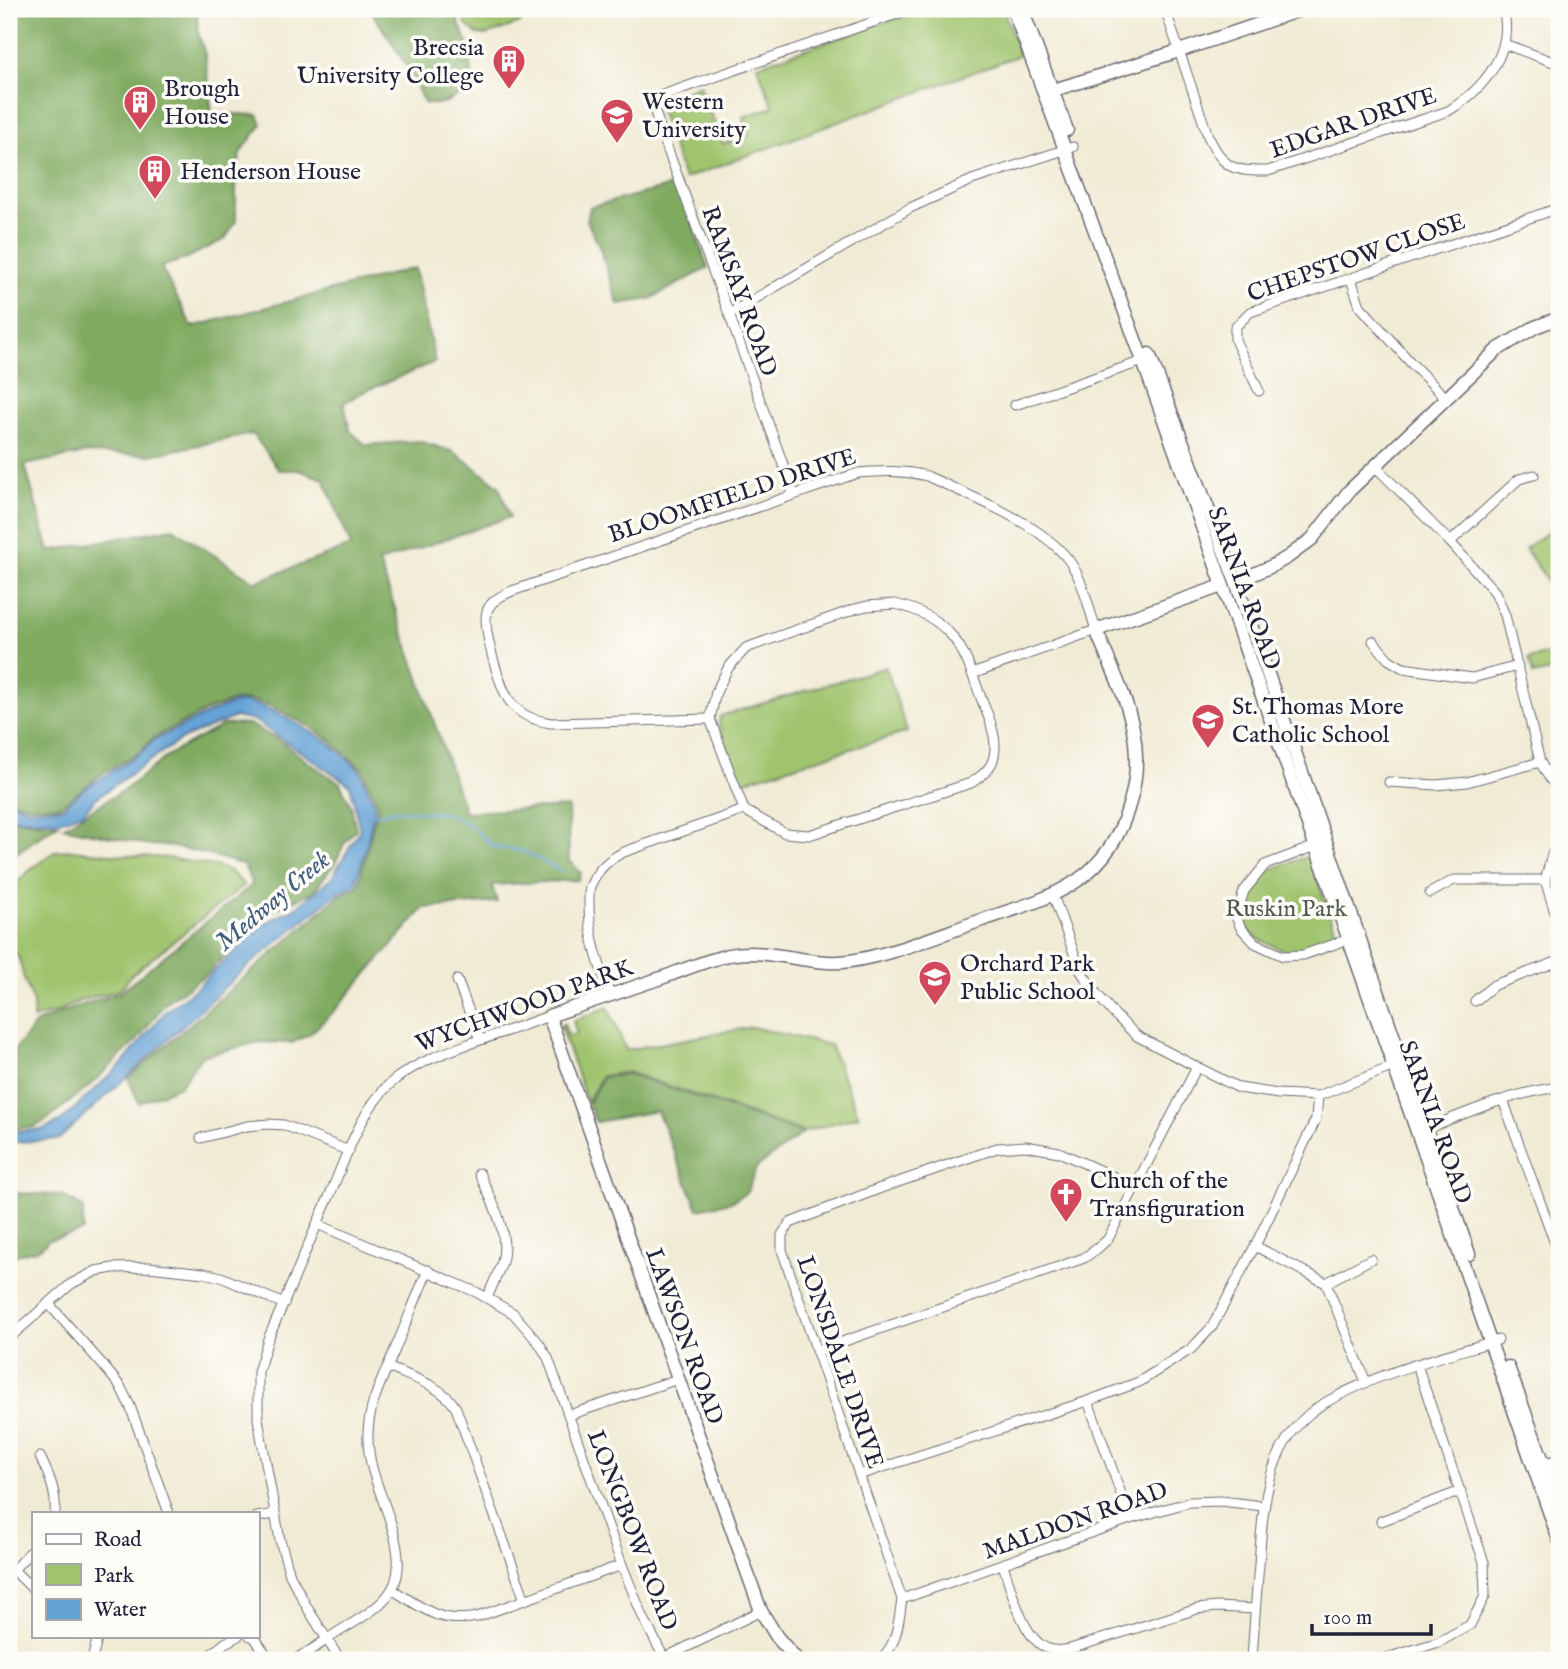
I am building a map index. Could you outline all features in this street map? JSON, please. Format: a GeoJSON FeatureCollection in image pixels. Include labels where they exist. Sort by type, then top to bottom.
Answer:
{"type":"FeatureCollection","features":[{"type":"Feature","properties":{"kind":"main road","name":"SARNIA ROAD"},"geometry":{"type":"LineString","coordinates":[[1013,9],[1048,92],[1147,360],[1236,582],[1320,844]]}},
{"type":"Feature","properties":{"kind":"main road","name":"SARNIA ROAD"},"geometry":{"type":"LineString","coordinates":[[1022,9],[1048,92]]}},
{"type":"Feature","properties":{"kind":"main road"},"geometry":{"type":"LineString","coordinates":[[1048,92],[1304,9]]}},
{"type":"Feature","properties":{"kind":"main road"},"geometry":{"type":"LineString","coordinates":[[1236,582],[1288,558],[1312,539],[1349,491],[1497,350],[1535,327],[1559,318]]}},
{"type":"Feature","properties":{"kind":"main road","name":"SARNIA ROAD"},"geometry":{"type":"LineString","coordinates":[[1147,360],[1222,586],[1320,844],[1422,1131],[1495,1341],[1559,1539]]}},
{"type":"Feature","properties":{"kind":"main road"},"geometry":{"type":"LineString","coordinates":[[1097,630],[1222,586]]}},
{"type":"Feature","properties":{"kind":"main road","name":"BLOOMFIELD DRIVE"},"geometry":{"type":"LineString","coordinates":[[1053,895],[1096,866],[1115,842],[1126,818],[1134,787],[1137,758],[1132,727],[1097,630]]}},
{"type":"Feature","properties":{"kind":"main road","name":"WYCHWOOD PARK"},"geometry":{"type":"LineString","coordinates":[[549,1016],[731,955],[763,953],[834,962],[866,958],[1053,895]]}},
{"type":"Feature","properties":{"kind":"main road","name":"SARNIA ROAD"},"geometry":{"type":"LineString","coordinates":[[1354,937],[1394,1066],[1422,1131]]}},
{"type":"Feature","properties":{"kind":"main road","name":"LAWSON ROAD"},"geometry":{"type":"LineString","coordinates":[[549,1016],[761,1611],[777,1637],[797,1660]]}},
{"type":"Feature","properties":{"kind":"main road","name":"SARNIA ROAD"},"geometry":{"type":"LineString","coordinates":[[1495,1341],[1559,1504]]}},
{"type":"Feature","properties":{"kind":"main road"},"geometry":{"type":"LineString","coordinates":[[1545,1465],[1559,1461]]}},
{"type":"Feature","properties":{"kind":"street","name":"RAMSAY ROAD"},"geometry":{"type":"LineString","coordinates":[[794,495],[651,100],[911,9]]}},
{"type":"Feature","properties":{"kind":"street"},"geometry":{"type":"LineString","coordinates":[[1165,9],[1179,51]]}},
{"type":"Feature","properties":{"kind":"street","name":"EDGAR DRIVE"},"geometry":{"type":"LineString","coordinates":[[1179,51],[1208,136],[1217,154],[1230,167],[1268,171],[1448,111],[1466,100],[1494,68],[1504,44],[1503,9]]}},
{"type":"Feature","properties":{"kind":"street"},"geometry":{"type":"LineString","coordinates":[[1504,44],[1559,64]]}},
{"type":"Feature","properties":{"kind":"street"},"geometry":{"type":"LineString","coordinates":[[729,314],[910,208],[972,180],[1069,149]]}},
{"type":"Feature","properties":{"kind":"street","name":"CHEPSTOW CLOSE"},"geometry":{"type":"LineString","coordinates":[[1259,391],[1236,340],[1235,327],[1250,312],[1559,208]]}},
{"type":"Feature","properties":{"kind":"street"},"geometry":{"type":"LineString","coordinates":[[1351,279],[1360,306],[1446,398]]}},
{"type":"Feature","properties":{"kind":"street"},"geometry":{"type":"LineString","coordinates":[[1015,405],[1147,360]]}},
{"type":"Feature","properties":{"kind":"street"},"geometry":{"type":"LineString","coordinates":[[1375,466],[1495,592],[1506,615],[1540,762],[1549,779],[1559,788]]}},
{"type":"Feature","properties":{"kind":"street","name":"BLOOMFIELD DRIVE"},"geometry":{"type":"LineString","coordinates":[[710,719],[551,723],[535,720],[511,704],[504,691],[488,640],[486,623],[491,604],[512,590],[858,473],[897,470],[927,476],[1020,521],[1048,539],[1072,565],[1097,630]]}},
{"type":"Feature","properties":{"kind":"street"},"geometry":{"type":"LineString","coordinates":[[1450,542],[1520,479],[1534,475]]}},
{"type":"Feature","properties":{"kind":"street"},"geometry":{"type":"LineString","coordinates":[[1222,586],[1236,582]]}},
{"type":"Feature","properties":{"kind":"street"},"geometry":{"type":"LineString","coordinates":[[895,604],[923,612],[952,636],[972,674],[992,729],[995,746],[993,761],[984,774],[971,783],[809,835],[785,832],[744,810],[710,719],[722,678],[746,649],[867,606],[895,604]]}},
{"type":"Feature","properties":{"kind":"street"},"geometry":{"type":"LineString","coordinates":[[972,674],[1097,630]]}},
{"type":"Feature","properties":{"kind":"street"},"geometry":{"type":"LineString","coordinates":[[1373,641],[1388,659],[1403,668],[1472,678],[1518,666]]}},
{"type":"Feature","properties":{"kind":"street"},"geometry":{"type":"LineString","coordinates":[[1390,782],[1436,785],[1466,782],[1540,762]]}},
{"type":"Feature","properties":{"kind":"street"},"geometry":{"type":"LineString","coordinates":[[610,995],[595,954],[589,920],[589,889],[599,871],[611,858],[624,852],[744,810]]}},
{"type":"Feature","properties":{"kind":"street"},"geometry":{"type":"LineString","coordinates":[[1559,839],[1545,880],[1559,926]]}},
{"type":"Feature","properties":{"kind":"street"},"geometry":{"type":"LineString","coordinates":[[1320,844],[1265,864],[1244,891],[1236,917],[1241,928],[1255,943],[1283,956],[1303,955],[1354,937]]}},
{"type":"Feature","properties":{"kind":"street"},"geometry":{"type":"LineString","coordinates":[[1430,893],[1454,880],[1545,880]]}},
{"type":"Feature","properties":{"kind":"street"},"geometry":{"type":"LineString","coordinates":[[1053,895],[1080,970],[1096,993],[1137,1036],[1196,1067],[1239,1088],[1318,1096],[1394,1066]]}},
{"type":"Feature","properties":{"kind":"street"},"geometry":{"type":"LineString","coordinates":[[1475,1001],[1494,985],[1559,961]]}},
{"type":"Feature","properties":{"kind":"street"},"geometry":{"type":"LineString","coordinates":[[457,980],[481,1040]]}},
{"type":"Feature","properties":{"kind":"street","name":"WYCHWOOD PARK"},"geometry":{"type":"LineString","coordinates":[[340,1660],[307,1609],[290,1575],[279,1540],[258,1419],[258,1372],[268,1339],[349,1151],[374,1100],[394,1079],[437,1055],[549,1016]]}},
{"type":"Feature","properties":{"kind":"street"},"geometry":{"type":"LineString","coordinates":[[816,1351],[1084,1258],[1098,1248],[1108,1239],[1196,1067]]}},
{"type":"Feature","properties":{"kind":"street"},"geometry":{"type":"LineString","coordinates":[[1422,1131],[1503,1100],[1535,1090],[1559,1087]]}},
{"type":"Feature","properties":{"kind":"street"},"geometry":{"type":"LineString","coordinates":[[859,1475],[1139,1382],[1191,1349],[1212,1327],[1255,1246],[1316,1119],[1318,1096]]}},
{"type":"Feature","properties":{"kind":"street"},"geometry":{"type":"LineString","coordinates":[[1503,1100],[1559,1254]]}},
{"type":"Feature","properties":{"kind":"street"},"geometry":{"type":"LineString","coordinates":[[201,1138],[247,1126],[284,1125],[349,1151]]}},
{"type":"Feature","properties":{"kind":"street","name":"LONSDALE DRIVE"},"geometry":{"type":"LineString","coordinates":[[881,1660],[894,1641],[902,1600],[782,1250],[782,1235],[790,1223],[997,1148],[1026,1146],[1059,1152],[1134,1185]]}},
{"type":"Feature","properties":{"kind":"street"},"geometry":{"type":"LineString","coordinates":[[478,1172],[494,1206],[503,1236],[502,1262],[487,1298]]}},
{"type":"Feature","properties":{"kind":"street","name":"LONGBOW ROAD"},"geometry":{"type":"LineString","coordinates":[[317,1224],[477,1292],[513,1314],[539,1343],[548,1358],[622,1565],[662,1659]]}},
{"type":"Feature","properties":{"kind":"street"},"geometry":{"type":"LineString","coordinates":[[1255,1246],[1326,1283],[1366,1382]]}},
{"type":"Feature","properties":{"kind":"street"},"geometry":{"type":"LineString","coordinates":[[1326,1283],[1371,1259]]}},
{"type":"Feature","properties":{"kind":"street"},"geometry":{"type":"LineString","coordinates":[[9,1338],[48,1303],[84,1276],[105,1269],[130,1266],[204,1273],[221,1277],[284,1304]]}},
{"type":"Feature","properties":{"kind":"street"},"geometry":{"type":"LineString","coordinates":[[293,1660],[361,1619],[380,1605],[393,1590],[399,1571],[399,1557],[392,1527],[373,1477],[368,1435],[371,1408],[428,1270]]}},
{"type":"Feature","properties":{"kind":"street"},"geometry":{"type":"LineString","coordinates":[[48,1303],[120,1386],[130,1406],[169,1512]]}},
{"type":"Feature","properties":{"kind":"street"},"geometry":{"type":"LineString","coordinates":[[1252,1660],[1263,1506],[1271,1472],[1284,1445],[1301,1421],[1326,1402],[1366,1382],[1495,1341]]}},
{"type":"Feature","properties":{"kind":"street"},"geometry":{"type":"LineString","coordinates":[[1380,1660],[1439,1642],[1469,1625],[1485,1596],[1485,1562],[1417,1366]]}},
{"type":"Feature","properties":{"kind":"street"},"geometry":{"type":"LineString","coordinates":[[388,1367],[442,1391],[451,1399],[525,1600]]}},
{"type":"Feature","properties":{"kind":"street","name":"LONGBOW ROAD"},"geometry":{"type":"LineString","coordinates":[[569,1415],[678,1379]]}},
{"type":"Feature","properties":{"kind":"street"},"geometry":{"type":"LineString","coordinates":[[1088,1401],[1130,1519]]}},
{"type":"Feature","properties":{"kind":"street"},"geometry":{"type":"LineString","coordinates":[[40,1457],[56,1499],[55,1512]]}},
{"type":"Feature","properties":{"kind":"street"},"geometry":{"type":"LineString","coordinates":[[1381,1521],[1461,1491]]}},
{"type":"Feature","properties":{"kind":"street","name":"MALDON ROAD"},"geometry":{"type":"LineString","coordinates":[[902,1600],[1130,1519],[1190,1502],[1263,1506]]}},
{"type":"Feature","properties":{"kind":"street"},"geometry":{"type":"LineString","coordinates":[[259,1517],[275,1514]]}},
{"type":"Feature","properties":{"kind":"street"},"geometry":{"type":"LineString","coordinates":[[32,1550],[11,1568],[32,1588]]}},
{"type":"Feature","properties":{"kind":"street"},"geometry":{"type":"LineString","coordinates":[[393,1590],[446,1619],[461,1620],[477,1617],[622,1565]]}},
{"type":"Feature","properties":{"kind":"street"},"geometry":{"type":"LineString","coordinates":[[1003,1565],[1026,1628],[1036,1642],[1052,1650],[1070,1650],[1197,1609],[1255,1609]]}},
{"type":"Feature","properties":{"kind":"street"},"geometry":{"type":"LineString","coordinates":[[662,1659],[761,1611]]}},
{"type":"Feature","properties":{"kind":"street"},"geometry":{"type":"LineString","coordinates":[[92,1660],[98,1638]]}},
{"type":"Feature","properties":{"kind":"street"},"geometry":{"type":"LineString","coordinates":[[204,1660],[234,1638]]}},
{"type":"Feature","properties":{"kind":"street"},"geometry":{"type":"LineString","coordinates":[[255,1638],[270,1660]]}},
{"type":"Feature","properties":{"kind":"green space"},"geometry":{"type":"Polygon","coordinates":[[[9,9],[197,9],[198,32],[205,55],[212,113],[258,115],[262,124],[240,153],[236,221],[225,239],[187,258],[161,267],[192,327],[415,268],[435,362],[361,393],[344,403],[350,431],[366,445],[419,441],[454,452],[499,486],[510,517],[379,562],[465,812],[568,807],[569,860],[581,873],[578,880],[492,885],[497,902],[424,908],[336,1009],[310,1034],[292,1043],[259,1042],[202,1056],[180,1086],[139,1103],[128,1078],[340,895],[358,886],[378,805],[362,769],[329,739],[267,704],[248,700],[234,701],[210,709],[153,738],[141,751],[103,773],[60,806],[28,806],[9,799],[9,9]],[[253,434],[150,455],[86,453],[25,465],[49,551],[173,528],[255,582],[351,546],[324,479],[298,470],[279,470],[253,434]]]}},
{"type":"Feature","properties":{"kind":"green space"},"geometry":{"type":"Polygon","coordinates":[[[370,9],[453,9],[469,47],[473,84],[444,102],[424,103],[406,65],[370,9]]]}},
{"type":"Feature","properties":{"kind":"green space"},"geometry":{"type":"Polygon","coordinates":[[[465,9],[527,9],[520,23],[487,35],[477,34],[466,25],[465,9]]]}},
{"type":"Feature","properties":{"kind":"green space"},"geometry":{"type":"Polygon","coordinates":[[[925,9],[1003,9],[1020,55],[684,179],[659,107],[661,101],[700,85],[723,144],[749,136],[743,117],[773,107],[757,65],[925,9]]]}},
{"type":"Feature","properties":{"kind":"green space"},"geometry":{"type":"Polygon","coordinates":[[[679,184],[708,268],[650,299],[618,304],[600,248],[587,221],[590,207],[679,184]]]}},
{"type":"Feature","properties":{"kind":"green space"},"geometry":{"type":"Polygon","coordinates":[[[1559,524],[1559,620],[1545,577],[1525,549],[1559,524]]]}},
{"type":"Feature","properties":{"kind":"green space"},"geometry":{"type":"Polygon","coordinates":[[[1559,651],[1559,669],[1533,675],[1529,659],[1559,651]]]}},
{"type":"Feature","properties":{"kind":"green space"},"geometry":{"type":"Polygon","coordinates":[[[886,667],[907,732],[741,782],[719,725],[720,716],[886,667]]]}},
{"type":"Feature","properties":{"kind":"green space"},"geometry":{"type":"Polygon","coordinates":[[[249,724],[282,742],[340,783],[351,806],[356,829],[313,892],[264,914],[207,974],[166,1002],[138,1039],[93,1083],[35,1127],[9,1129],[9,1057],[36,1023],[119,993],[252,885],[244,865],[207,854],[63,827],[127,788],[170,754],[223,725],[249,724]]]}},
{"type":"Feature","properties":{"kind":"green space"},"geometry":{"type":"Polygon","coordinates":[[[9,819],[58,824],[9,858],[9,819]]]}},
{"type":"Feature","properties":{"kind":"green space"},"geometry":{"type":"Polygon","coordinates":[[[56,851],[168,858],[215,866],[230,871],[244,885],[131,975],[117,991],[81,1000],[58,1012],[33,1019],[33,1002],[20,962],[9,948],[9,889],[56,851]]]}},
{"type":"Feature","properties":{"kind":"green space","name":"Ruskin Park"},"geometry":{"type":"Polygon","coordinates":[[[1309,856],[1338,937],[1308,950],[1287,951],[1255,937],[1250,932],[1243,920],[1244,905],[1254,885],[1265,873],[1309,856]]]}},
{"type":"Feature","properties":{"kind":"green space"},"geometry":{"type":"Polygon","coordinates":[[[608,1007],[626,1050],[752,1027],[830,1045],[859,1116],[804,1132],[628,1072],[602,1076],[587,1102],[560,1026],[564,1024],[568,1036],[577,1034],[573,1021],[608,1007]]]}},
{"type":"Feature","properties":{"kind":"green space"},"geometry":{"type":"Polygon","coordinates":[[[628,1074],[803,1133],[756,1168],[747,1192],[731,1202],[698,1209],[657,1111],[596,1122],[588,1103],[603,1077],[628,1074]]]}},
{"type":"Feature","properties":{"kind":"green space"},"geometry":{"type":"Polygon","coordinates":[[[11,1193],[61,1195],[83,1207],[83,1231],[49,1240],[39,1249],[9,1257],[11,1193]]]}},
{"type":"Feature","properties":{"kind":"water","name":"Medway Creek"},"geometry":{"type":"Polygon","coordinates":[[[246,702],[265,707],[327,741],[359,769],[375,805],[355,884],[336,894],[248,966],[59,1139],[9,1143],[9,1132],[41,1130],[60,1122],[122,1064],[166,1011],[193,991],[263,924],[295,908],[331,879],[360,829],[350,785],[255,721],[235,717],[184,738],[95,799],[83,813],[59,821],[9,818],[9,800],[27,809],[62,808],[83,790],[142,752],[154,740],[211,712],[246,702]]]}},
{"type":"Feature","properties":{"kind":"waterway"},"geometry":{"type":"LineString","coordinates":[[370,813],[382,814],[396,810],[449,814],[471,826],[494,847],[523,851],[563,872]]}},
{"type":"Feature","properties":{"kind":"place","name":"Brecsia University College"},"geometry":{"type":"Point","coordinates":[509,91]}},
{"type":"Feature","properties":{"kind":"place","name":"Brough House"},"geometry":{"type":"Point","coordinates":[140,132]}},
{"type":"Feature","properties":{"kind":"place","name":"Western University"},"geometry":{"type":"Point","coordinates":[617,145]}},
{"type":"Feature","properties":{"kind":"place","name":"Henderson House"},"geometry":{"type":"Point","coordinates":[155,201]}},
{"type":"Feature","properties":{"kind":"place","name":"St. Thomas More Catholic School"},"geometry":{"type":"Point","coordinates":[1208,750]}},
{"type":"Feature","properties":{"kind":"place","name":"Orchard Park Public School"},"geometry":{"type":"Point","coordinates":[935,1007]}},
{"type":"Feature","properties":{"kind":"place","name":"Church of the Transfiguration"},"geometry":{"type":"Point","coordinates":[1066,1224]}}]}
